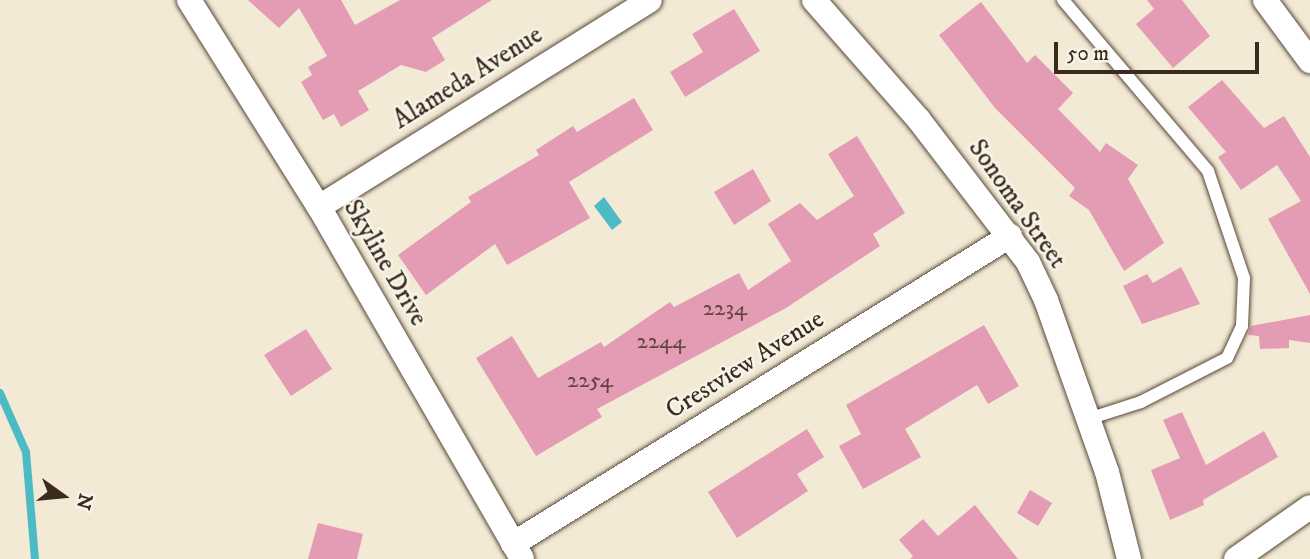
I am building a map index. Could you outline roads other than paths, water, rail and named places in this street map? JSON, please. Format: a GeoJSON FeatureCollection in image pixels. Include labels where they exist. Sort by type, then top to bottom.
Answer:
{"type":"FeatureCollection","features":[{"type":"Feature","properties":{"kind":"street","name":"Skyline Drive"},"geometry":{"type":"LineString","coordinates":[[189,0],[319,207],[517,552]]}},
{"type":"Feature","properties":{"kind":"street","name":"Alameda Avenue"},"geometry":{"type":"LineString","coordinates":[[319,207],[650,0]]}},
{"type":"Feature","properties":{"kind":"street","name":"Sonoma Street"},"geometry":{"type":"LineString","coordinates":[[814,0],[919,120],[1010,236],[1042,290],[1088,419],[1129,559]]}},
{"type":"Feature","properties":{"kind":"street"},"geometry":{"type":"LineString","coordinates":[[1265,0],[1310,61]]}},
{"type":"Feature","properties":{"kind":"street","name":"Crestview Avenue"},"geometry":{"type":"LineString","coordinates":[[517,552],[1010,236]]}},
{"type":"Feature","properties":{"kind":"street"},"geometry":{"type":"LineString","coordinates":[[1236,559],[1310,508]]}},
{"type":"Feature","properties":{"kind":"lane"},"geometry":{"type":"LineString","coordinates":[[1063,0],[1208,171],[1244,278],[1242,326],[1227,358],[1141,401],[1088,419]]}},
{"type":"Feature","properties":{"kind":"water"},"geometry":{"type":"Polygon","coordinates":[[[604,197],[622,222],[612,230],[594,206],[604,197]]]}},
{"type":"Feature","properties":{"kind":"waterway"},"geometry":{"type":"LineString","coordinates":[[0,393],[26,452],[35,559]]}}]}
